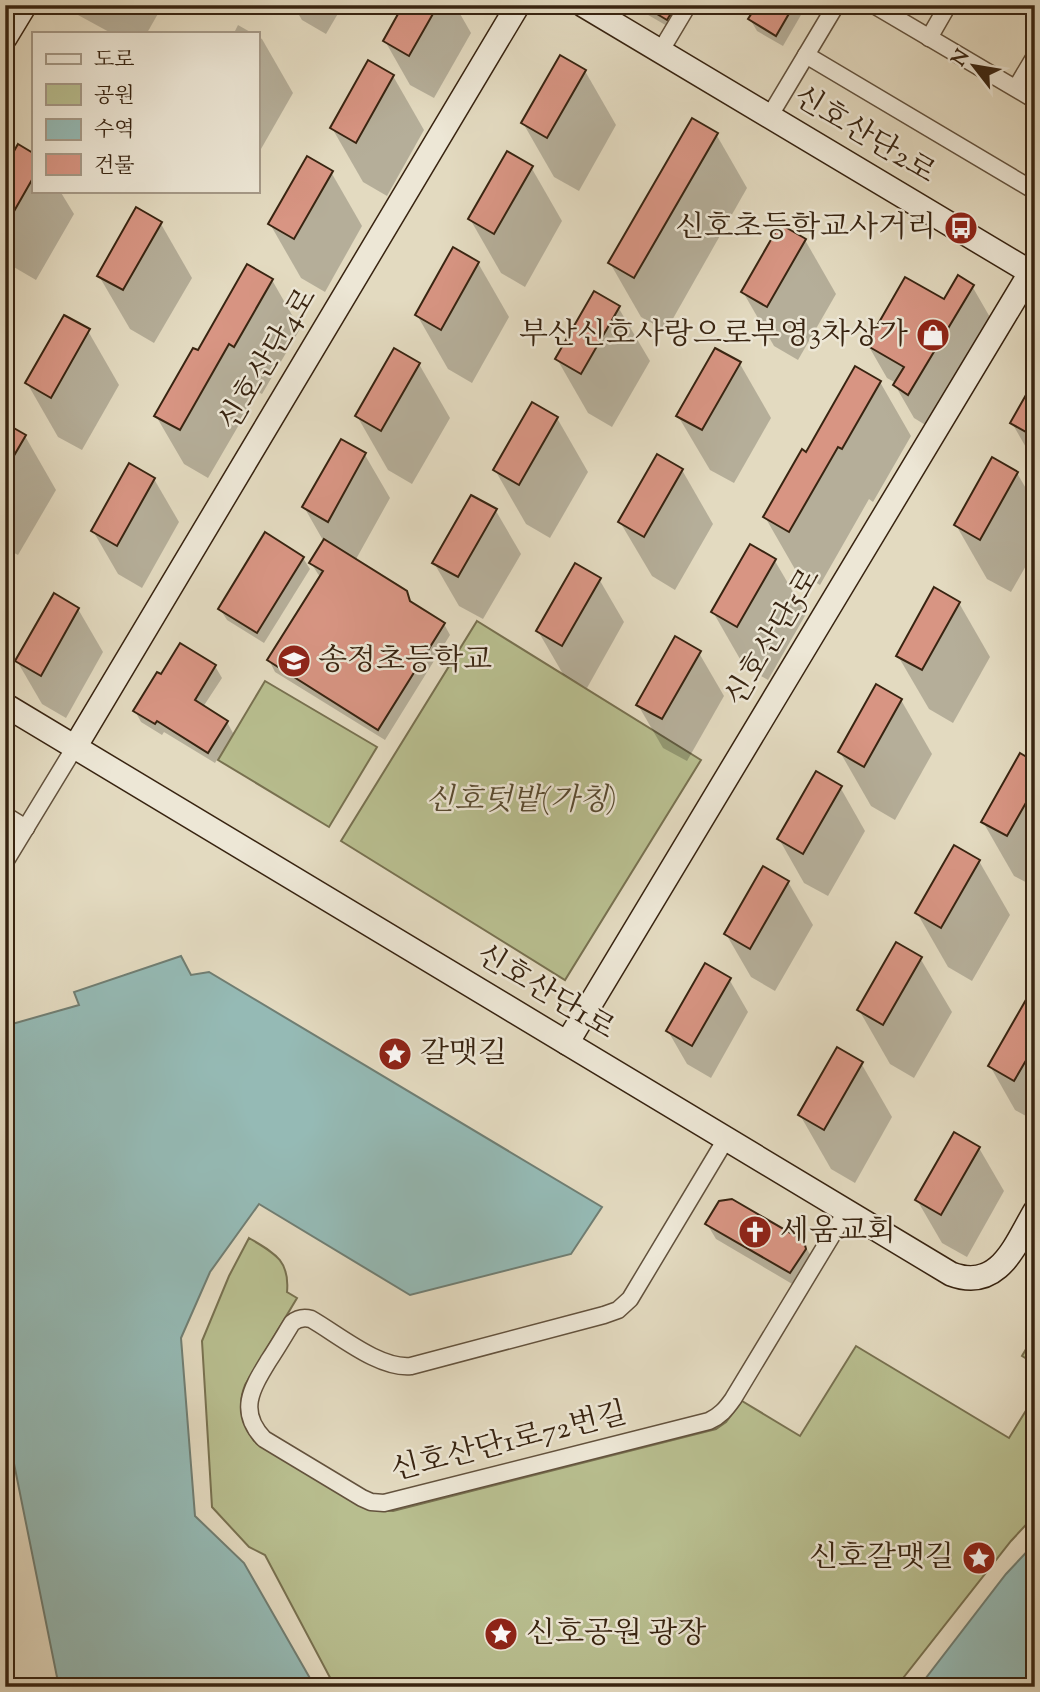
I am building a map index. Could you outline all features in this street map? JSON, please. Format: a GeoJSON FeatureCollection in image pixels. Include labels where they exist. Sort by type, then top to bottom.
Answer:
{"type":"FeatureCollection","features":[{"type":"Feature","properties":{"kind":"main road"},"geometry":{"type":"LineString","coordinates":[[5,38],[25,5]]}},
{"type":"Feature","properties":{"kind":"main road","name":"신호산단4로"},"geometry":{"type":"LineString","coordinates":[[75,747],[518,5]]}},
{"type":"Feature","properties":{"kind":"main road","name":"신호산단2로"},"geometry":{"type":"LineString","coordinates":[[583,5],[1033,271]]}},
{"type":"Feature","properties":{"kind":"main road","name":"신호산단5로"},"geometry":{"type":"LineString","coordinates":[[567,1043],[1033,271]]}},
{"type":"Feature","properties":{"kind":"main road","name":"신호산단1로"},"geometry":{"type":"LineString","coordinates":[[5,705],[951,1275],[976,1279],[992,1273],[1006,1261],[1035,1211]]}},
{"type":"Feature","properties":{"kind":"street"},"geometry":{"type":"LineString","coordinates":[[660,52],[688,5]]}},
{"type":"Feature","properties":{"kind":"street"},"geometry":{"type":"LineString","coordinates":[[769,117],[836,5]]}},
{"type":"Feature","properties":{"kind":"street"},"geometry":{"type":"LineString","coordinates":[[874,5],[1035,100]]}},
{"type":"Feature","properties":{"kind":"street"},"geometry":{"type":"LineString","coordinates":[[929,38],[948,5]]}},
{"type":"Feature","properties":{"kind":"street"},"geometry":{"type":"LineString","coordinates":[[806,55],[1035,191]]}},
{"type":"Feature","properties":{"kind":"street"},"geometry":{"type":"LineString","coordinates":[[1016,88],[1035,56]]}},
{"type":"Feature","properties":{"kind":"street"},"geometry":{"type":"LineString","coordinates":[[5,862],[75,747]]}},
{"type":"Feature","properties":{"kind":"street"},"geometry":{"type":"LineString","coordinates":[[5,815],[26,828]]}},
{"type":"Feature","properties":{"kind":"street","name":"신호산단1로72번길"},"geometry":{"type":"LineString","coordinates":[[726,1139],[630,1299],[618,1310],[403,1367],[383,1362],[311,1319],[299,1319],[292,1323],[254,1385],[248,1404],[254,1426],[264,1439],[362,1498],[384,1503],[709,1421],[717,1418],[733,1399],[846,1212]]}},
{"type":"Feature","properties":{"kind":"green space","name":"신호텃밭(가칭)"},"geometry":{"type":"Polygon","coordinates":[[[477,621],[701,760],[565,980],[341,841],[477,621]]]}},
{"type":"Feature","properties":{"kind":"green space"},"geometry":{"type":"Polygon","coordinates":[[[265,681],[377,747],[329,827],[218,760],[265,681]]]}},
{"type":"Feature","properties":{"kind":"green space"},"geometry":{"type":"Polygon","coordinates":[[[249,1238],[273,1253],[283,1265],[287,1292],[297,1298],[245,1385],[241,1407],[246,1427],[254,1441],[360,1505],[393,1511],[716,1429],[726,1422],[742,1401],[800,1436],[856,1346],[1009,1438],[1035,1396],[1035,1515],[1011,1541],[896,1687],[335,1687],[265,1555],[249,1547],[212,1507],[202,1341],[229,1276],[249,1238]]]}},
{"type":"Feature","properties":{"kind":"green space"},"geometry":{"type":"Polygon","coordinates":[[[1035,1334],[1035,1364],[1022,1356],[1035,1334]]]}},
{"type":"Feature","properties":{"kind":"water"},"geometry":{"type":"Polygon","coordinates":[[[181,956],[191,975],[209,972],[602,1207],[571,1254],[410,1295],[259,1204],[210,1272],[181,1338],[195,1516],[244,1563],[315,1687],[59,1687],[5,1419],[5,1026],[79,1005],[74,992],[181,956]]]}},
{"type":"Feature","properties":{"kind":"water"},"geometry":{"type":"Polygon","coordinates":[[[1035,1543],[1035,1687],[919,1687],[1006,1574],[1035,1543]]]}},
{"type":"Feature","properties":{"kind":"building"},"geometry":{"type":"Polygon","coordinates":[[[403,5],[438,5],[409,56],[383,41],[403,5]]]}},
{"type":"Feature","properties":{"kind":"building"},"geometry":{"type":"Polygon","coordinates":[[[642,5],[676,5],[667,20],[642,5]]]}},
{"type":"Feature","properties":{"kind":"building"},"geometry":{"type":"Polygon","coordinates":[[[757,5],[794,5],[776,36],[748,19],[757,5]]]}},
{"type":"Feature","properties":{"kind":"building"},"geometry":{"type":"Polygon","coordinates":[[[560,55],[586,70],[547,138],[521,123],[560,55]]]}},
{"type":"Feature","properties":{"kind":"building"},"geometry":{"type":"Polygon","coordinates":[[[368,60],[394,75],[356,143],[330,128],[368,60]]]}},
{"type":"Feature","properties":{"kind":"building"},"geometry":{"type":"Polygon","coordinates":[[[692,118],[718,133],[634,278],[608,263],[692,118]]]}},
{"type":"Feature","properties":{"kind":"building"},"geometry":{"type":"Polygon","coordinates":[[[18,144],[32,152],[32,180],[5,227],[5,167],[18,144]]]}},
{"type":"Feature","properties":{"kind":"building"},"geometry":{"type":"Polygon","coordinates":[[[507,151],[533,166],[494,234],[468,219],[507,151]]]}},
{"type":"Feature","properties":{"kind":"building"},"geometry":{"type":"Polygon","coordinates":[[[307,156],[333,171],[294,239],[268,224],[307,156]]]}},
{"type":"Feature","properties":{"kind":"building"},"geometry":{"type":"Polygon","coordinates":[[[136,207],[162,222],[123,290],[97,276],[136,207]]]}},
{"type":"Feature","properties":{"kind":"building"},"geometry":{"type":"Polygon","coordinates":[[[780,224],[806,239],[767,307],[741,292],[780,224]]]}},
{"type":"Feature","properties":{"kind":"building"},"geometry":{"type":"Polygon","coordinates":[[[453,247],[479,262],[441,330],[415,315],[453,247]]]}},
{"type":"Feature","properties":{"kind":"building"},"geometry":{"type":"Polygon","coordinates":[[[247,264],[273,279],[234,347],[229,344],[180,430],[154,416],[193,348],[198,350],[247,264]]]}},
{"type":"Feature","properties":{"kind":"building"},"geometry":{"type":"Polygon","coordinates":[[[958,275],[974,285],[908,395],[893,385],[904,367],[866,345],[905,277],[944,299],[958,275]]]}},
{"type":"Feature","properties":{"kind":"building"},"geometry":{"type":"Polygon","coordinates":[[[594,291],[620,306],[581,374],[555,359],[594,291]]]}},
{"type":"Feature","properties":{"kind":"building"},"geometry":{"type":"Polygon","coordinates":[[[64,315],[90,329],[51,398],[25,383],[64,315]]]}},
{"type":"Feature","properties":{"kind":"building"},"geometry":{"type":"Polygon","coordinates":[[[394,348],[420,363],[381,431],[355,416],[394,348]]]}},
{"type":"Feature","properties":{"kind":"building"},"geometry":{"type":"Polygon","coordinates":[[[715,348],[741,362],[702,430],[676,416],[715,348]]]}},
{"type":"Feature","properties":{"kind":"building"},"geometry":{"type":"Polygon","coordinates":[[[855,366],[881,381],[842,449],[838,447],[789,532],[763,517],[802,449],[806,452],[855,366]]]}},
{"type":"Feature","properties":{"kind":"building"},"geometry":{"type":"Polygon","coordinates":[[[1035,379],[1035,437],[1010,423],[1035,379]]]}},
{"type":"Feature","properties":{"kind":"building"},"geometry":{"type":"Polygon","coordinates":[[[532,402],[558,417],[519,485],[493,470],[532,402]]]}},
{"type":"Feature","properties":{"kind":"building"},"geometry":{"type":"Polygon","coordinates":[[[5,423],[26,435],[5,471],[5,423]]]}},
{"type":"Feature","properties":{"kind":"building"},"geometry":{"type":"Polygon","coordinates":[[[341,439],[366,453],[328,522],[302,507],[341,439]]]}},
{"type":"Feature","properties":{"kind":"building"},"geometry":{"type":"Polygon","coordinates":[[[657,454],[683,469],[644,537],[618,522],[657,454]]]}},
{"type":"Feature","properties":{"kind":"building"},"geometry":{"type":"Polygon","coordinates":[[[992,457],[1018,472],[980,540],[954,525],[992,457]]]}},
{"type":"Feature","properties":{"kind":"building"},"geometry":{"type":"Polygon","coordinates":[[[129,463],[155,478],[117,546],[91,531],[129,463]]]}},
{"type":"Feature","properties":{"kind":"building"},"geometry":{"type":"Polygon","coordinates":[[[471,495],[497,509],[458,577],[432,563],[471,495]]]}},
{"type":"Feature","properties":{"kind":"building"},"geometry":{"type":"Polygon","coordinates":[[[265,532],[304,557],[257,633],[218,609],[265,532]]]}},
{"type":"Feature","properties":{"kind":"building"},"geometry":{"type":"Polygon","coordinates":[[[324,539],[407,591],[410,601],[445,623],[378,730],[267,660],[323,571],[309,563],[324,539]]]}},
{"type":"Feature","properties":{"kind":"building"},"geometry":{"type":"Polygon","coordinates":[[[750,544],[776,559],[737,627],[711,612],[750,544]]]}},
{"type":"Feature","properties":{"kind":"building"},"geometry":{"type":"Polygon","coordinates":[[[575,563],[601,578],[562,646],[536,631],[575,563]]]}},
{"type":"Feature","properties":{"kind":"building"},"geometry":{"type":"Polygon","coordinates":[[[934,587],[960,602],[922,670],[896,656],[934,587]]]}},
{"type":"Feature","properties":{"kind":"building"},"geometry":{"type":"Polygon","coordinates":[[[54,593],[79,608],[41,676],[15,661],[54,593]]]}},
{"type":"Feature","properties":{"kind":"building"},"geometry":{"type":"Polygon","coordinates":[[[675,636],[701,651],[662,719],[636,705],[675,636]]]}},
{"type":"Feature","properties":{"kind":"building"},"geometry":{"type":"Polygon","coordinates":[[[180,643],[216,665],[195,700],[228,721],[208,753],[157,721],[155,724],[133,711],[157,672],[161,674],[180,643]]]}},
{"type":"Feature","properties":{"kind":"building"},"geometry":{"type":"Polygon","coordinates":[[[876,684],[902,699],[864,767],[838,752],[876,684]]]}},
{"type":"Feature","properties":{"kind":"building"},"geometry":{"type":"Polygon","coordinates":[[[1020,753],[1035,762],[1035,787],[1007,836],[981,822],[1020,753]]]}},
{"type":"Feature","properties":{"kind":"building"},"geometry":{"type":"Polygon","coordinates":[[[816,771],[842,786],[803,854],[777,839],[816,771]]]}},
{"type":"Feature","properties":{"kind":"building"},"geometry":{"type":"Polygon","coordinates":[[[954,845],[980,860],[941,928],[915,913],[954,845]]]}},
{"type":"Feature","properties":{"kind":"building"},"geometry":{"type":"Polygon","coordinates":[[[763,866],[789,881],[750,949],[724,934],[763,866]]]}},
{"type":"Feature","properties":{"kind":"building"},"geometry":{"type":"Polygon","coordinates":[[[896,942],[922,957],[883,1025],[857,1010],[896,942]]]}},
{"type":"Feature","properties":{"kind":"building"},"geometry":{"type":"Polygon","coordinates":[[[705,963],[731,978],[692,1046],[666,1031],[705,963]]]}},
{"type":"Feature","properties":{"kind":"building"},"geometry":{"type":"Polygon","coordinates":[[[1027,998],[1035,1003],[1035,1045],[1014,1081],[988,1066],[1027,998]]]}},
{"type":"Feature","properties":{"kind":"building"},"geometry":{"type":"Polygon","coordinates":[[[837,1047],[863,1062],[824,1130],[798,1115],[837,1047]]]}},
{"type":"Feature","properties":{"kind":"building"},"geometry":{"type":"Polygon","coordinates":[[[954,1132],[980,1147],[941,1215],[915,1200],[954,1132]]]}},
{"type":"Feature","properties":{"kind":"building","name":"세움교회"},"geometry":{"type":"Polygon","coordinates":[[[732,1199],[804,1241],[806,1249],[790,1273],[705,1224],[719,1201],[732,1199]]]}},
{"type":"Feature","properties":{"kind":"place","name":"신호초등학교사거리"},"geometry":{"type":"Point","coordinates":[961,228]}},
{"type":"Feature","properties":{"kind":"place","name":"부산신호사랑으로부영3차상가"},"geometry":{"type":"Point","coordinates":[933,335]}},
{"type":"Feature","properties":{"kind":"place","name":"송정초등학교"},"geometry":{"type":"Point","coordinates":[294,661]}},
{"type":"Feature","properties":{"kind":"place","name":"갈맷길"},"geometry":{"type":"Point","coordinates":[395,1054]}},
{"type":"Feature","properties":{"kind":"place","name":"세움교회"},"geometry":{"type":"Point","coordinates":[755,1232]}},
{"type":"Feature","properties":{"kind":"place","name":"신호갈맷길"},"geometry":{"type":"Point","coordinates":[979,1558]}},
{"type":"Feature","properties":{"kind":"place","name":"신호공원 광장"},"geometry":{"type":"Point","coordinates":[501,1634]}}]}
